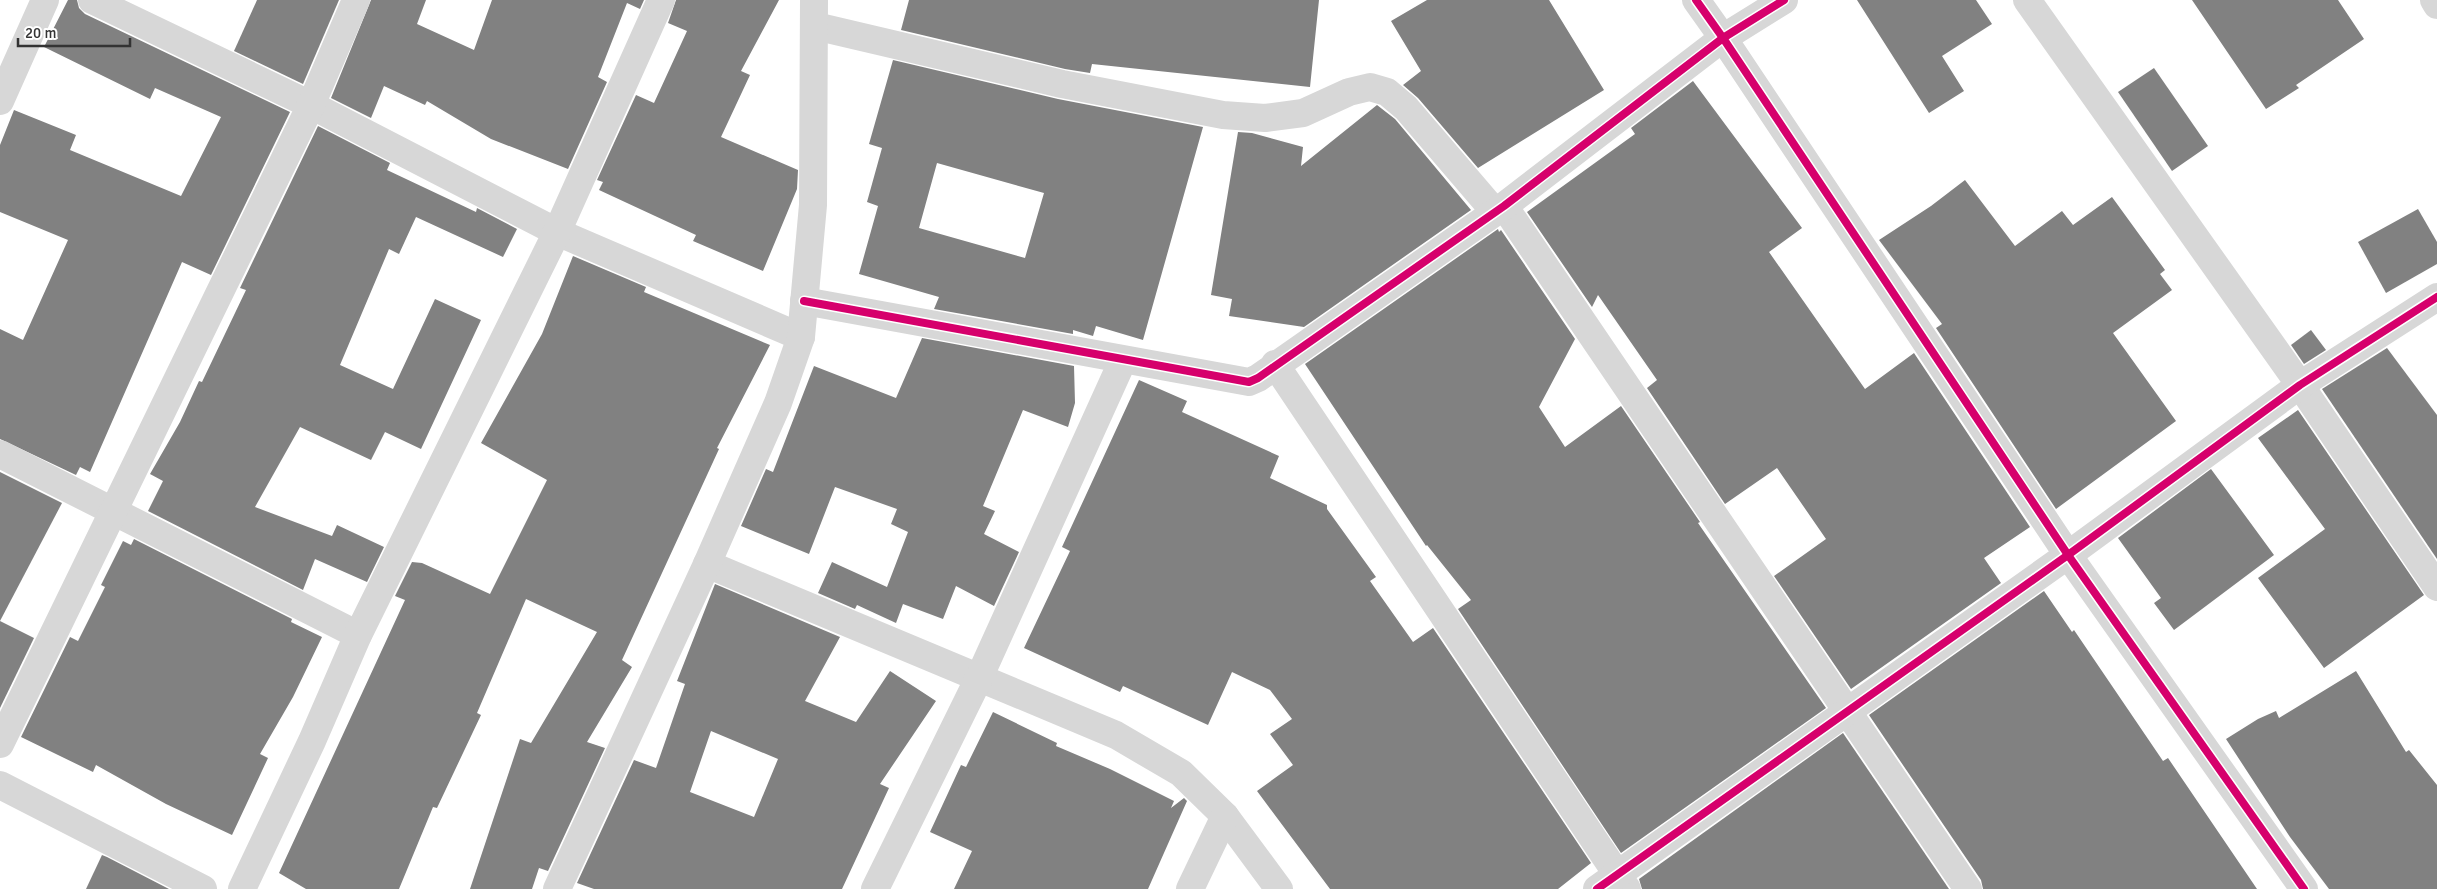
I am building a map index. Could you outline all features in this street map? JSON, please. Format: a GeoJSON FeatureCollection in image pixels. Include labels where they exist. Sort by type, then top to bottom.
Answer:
{"type":"FeatureCollection","features":[{"type":"Feature","properties":{"kind":"street"},"geometry":{"type":"LineString","coordinates":[[0,101],[45,0]]}},
{"type":"Feature","properties":{"kind":"street"},"geometry":{"type":"LineString","coordinates":[[92,0],[311,104],[557,232],[801,337]]}},
{"type":"Feature","properties":{"kind":"street"},"geometry":{"type":"LineString","coordinates":[[0,744],[115,511],[311,104],[356,0]]}},
{"type":"Feature","properties":{"kind":"street"},"geometry":{"type":"LineString","coordinates":[[242,889],[312,741],[358,635],[557,232],[661,0]]}},
{"type":"Feature","properties":{"kind":"street"},"geometry":{"type":"LineString","coordinates":[[1696,0],[1724,38],[2068,555],[2304,889]]}},
{"type":"Feature","properties":{"kind":"street"},"geometry":{"type":"LineString","coordinates":[[804,301],[1248,382],[1258,378],[1275,364],[1499,209],[1724,38],[1784,0]]}},
{"type":"Feature","properties":{"kind":"street"},"geometry":{"type":"LineString","coordinates":[[2027,0],[2300,385],[2437,587]]}},
{"type":"Feature","properties":{"kind":"street"},"geometry":{"type":"LineString","coordinates":[[2434,0],[2437,5]]}},
{"type":"Feature","properties":{"kind":"street"},"geometry":{"type":"LineString","coordinates":[[557,889],[707,564],[778,403],[801,337],[813,205],[814,13],[1062,84],[1223,114],[1265,118],[1302,113],[1349,92],[1370,87],[1387,92],[1406,108],[1499,209],[1968,889]]}},
{"type":"Feature","properties":{"kind":"street"},"geometry":{"type":"LineString","coordinates":[[1275,364],[1614,884],[1846,711],[2068,555],[2300,385],[2437,297]]}},
{"type":"Feature","properties":{"kind":"street"},"geometry":{"type":"LineString","coordinates":[[874,889],[978,678],[1123,360]]}},
{"type":"Feature","properties":{"kind":"street"},"geometry":{"type":"LineString","coordinates":[[0,454],[358,635]]}},
{"type":"Feature","properties":{"kind":"street"},"geometry":{"type":"LineString","coordinates":[[707,564],[1116,736],[1181,773],[1225,816],[1279,889]]}},
{"type":"Feature","properties":{"kind":"street"},"geometry":{"type":"LineString","coordinates":[[0,785],[203,889]]}},
{"type":"Feature","properties":{"kind":"street"},"geometry":{"type":"LineString","coordinates":[[1190,889],[1225,816]]}},
{"type":"Feature","properties":{"kind":"building"},"geometry":{"type":"Polygon","coordinates":[[[68,0],[77,0],[79,8],[85,14],[290,112],[211,275],[182,262],[90,472],[80,467],[76,475],[0,439],[0,329],[23,340],[68,240],[0,212],[0,145],[14,110],[76,135],[70,150],[181,196],[221,117],[155,88],[150,99],[44,47],[68,0]]]}},
{"type":"Feature","properties":{"kind":"building"},"geometry":{"type":"Polygon","coordinates":[[[257,0],[339,0],[303,84],[234,51],[257,0]]]}},
{"type":"Feature","properties":{"kind":"building"},"geometry":{"type":"Polygon","coordinates":[[[371,0],[426,0],[417,24],[474,50],[492,0],[644,0],[640,9],[627,3],[598,77],[607,82],[568,169],[491,139],[427,101],[425,105],[384,86],[371,118],[331,98],[371,0]]]}},
{"type":"Feature","properties":{"kind":"building"},"geometry":{"type":"Polygon","coordinates":[[[676,0],[779,0],[741,71],[750,75],[721,137],[798,170],[797,189],[763,271],[693,241],[696,235],[599,190],[603,182],[597,180],[636,95],[654,103],[687,31],[668,23],[676,0]]]}},
{"type":"Feature","properties":{"kind":"building"},"geometry":{"type":"Polygon","coordinates":[[[909,0],[1319,0],[1310,87],[1092,64],[1090,73],[1065,69],[901,30],[909,0]]]}},
{"type":"Feature","properties":{"kind":"building"},"geometry":{"type":"Polygon","coordinates":[[[1427,0],[1549,0],[1604,90],[1478,168],[1418,98],[1403,85],[1421,71],[1391,21],[1427,0]]]}},
{"type":"Feature","properties":{"kind":"building"},"geometry":{"type":"Polygon","coordinates":[[[1857,0],[1976,0],[1992,24],[1942,56],[1964,91],[1929,113],[1857,0]]]}},
{"type":"Feature","properties":{"kind":"building"},"geometry":{"type":"Polygon","coordinates":[[[2192,0],[2338,0],[2364,39],[2296,85],[2299,88],[2266,109],[2192,0]]]}},
{"type":"Feature","properties":{"kind":"building"},"geometry":{"type":"Polygon","coordinates":[[[893,60],[1058,99],[1203,127],[1143,340],[1096,326],[1093,336],[1073,330],[1073,334],[934,309],[939,297],[859,274],[878,206],[867,202],[882,148],[869,144],[893,60]],[[937,163],[919,228],[1025,258],[1044,193],[937,163]]]}},
{"type":"Feature","properties":{"kind":"building"},"geometry":{"type":"Polygon","coordinates":[[[2154,68],[2208,146],[2172,171],[2118,92],[2154,68]]]}},
{"type":"Feature","properties":{"kind":"building"},"geometry":{"type":"Polygon","coordinates":[[[1693,81],[1802,228],[1769,252],[1865,389],[1914,353],[2030,527],[1984,558],[2001,583],[1851,689],[1774,576],[1826,539],[1777,468],[1725,504],[1647,388],[1657,380],[1598,295],[1592,307],[1527,212],[1635,134],[1631,128],[1693,81]]]}},
{"type":"Feature","properties":{"kind":"building"},"geometry":{"type":"Polygon","coordinates":[[[1377,105],[1395,119],[1471,210],[1304,327],[1229,316],[1232,299],[1211,295],[1238,132],[1252,133],[1303,147],[1301,166],[1377,105]]]}},
{"type":"Feature","properties":{"kind":"building"},"geometry":{"type":"Polygon","coordinates":[[[318,126],[390,163],[387,170],[476,212],[477,208],[517,229],[503,257],[416,217],[399,254],[389,249],[340,365],[393,389],[435,299],[481,320],[421,449],[385,432],[371,460],[300,427],[255,507],[332,536],[337,525],[384,547],[367,582],[315,559],[303,590],[148,511],[163,481],[150,474],[180,422],[199,381],[202,382],[246,290],[240,288],[318,126]]]}},
{"type":"Feature","properties":{"kind":"building"},"geometry":{"type":"Polygon","coordinates":[[[1965,180],[2015,246],[2062,211],[2073,225],[2112,197],[2165,270],[2160,274],[2172,290],[2113,333],[2176,421],[2056,509],[1936,328],[1942,324],[1879,240],[1931,206],[1965,180]]]}},
{"type":"Feature","properties":{"kind":"building"},"geometry":{"type":"Polygon","coordinates":[[[2418,209],[2437,242],[2437,264],[2386,293],[2358,242],[2418,209]]]}},
{"type":"Feature","properties":{"kind":"building"},"geometry":{"type":"Polygon","coordinates":[[[1498,229],[1499,232],[1501,230],[1575,339],[1539,407],[1565,447],[1621,406],[1700,522],[1698,523],[1826,708],[1621,853],[1458,609],[1471,600],[1426,546],[1305,364],[1498,229]]]}},
{"type":"Feature","properties":{"kind":"building"},"geometry":{"type":"Polygon","coordinates":[[[573,256],[646,287],[644,292],[770,345],[717,448],[719,449],[622,660],[632,667],[587,742],[605,748],[548,871],[539,868],[532,889],[470,889],[520,739],[531,743],[597,632],[526,599],[477,713],[481,715],[437,808],[433,807],[399,889],[306,889],[279,873],[405,600],[395,596],[412,562],[422,563],[490,594],[547,480],[481,443],[542,334],[573,256]]]}},
{"type":"Feature","properties":{"kind":"building"},"geometry":{"type":"Polygon","coordinates":[[[2311,330],[2326,350],[2304,364],[2291,345],[2311,330]]]}},
{"type":"Feature","properties":{"kind":"building"},"geometry":{"type":"Polygon","coordinates":[[[922,338],[1074,366],[1075,403],[1068,427],[1023,410],[983,506],[995,511],[984,534],[1019,552],[994,606],[956,586],[943,619],[903,604],[896,623],[857,605],[855,609],[818,593],[832,562],[887,587],[908,532],[891,524],[897,509],[835,487],[809,554],[741,526],[766,469],[773,472],[814,366],[896,398],[922,338]]]}},
{"type":"Feature","properties":{"kind":"building"},"geometry":{"type":"Polygon","coordinates":[[[2387,348],[2437,415],[2437,559],[2322,389],[2387,348]]]}},
{"type":"Feature","properties":{"kind":"building"},"geometry":{"type":"Polygon","coordinates":[[[1139,380],[1187,401],[1182,412],[1279,456],[1270,478],[1327,505],[1327,509],[1376,577],[1370,581],[1413,642],[1433,628],[1591,863],[1558,889],[1330,889],[1257,791],[1293,765],[1270,734],[1292,719],[1270,690],[1232,672],[1208,725],[1123,686],[1120,692],[1024,648],[1070,551],[1062,547],[1139,380]]]}},
{"type":"Feature","properties":{"kind":"building"},"geometry":{"type":"Polygon","coordinates":[[[2298,410],[2424,595],[2324,668],[2258,578],[2325,529],[2258,438],[2298,410]]]}},
{"type":"Feature","properties":{"kind":"building"},"geometry":{"type":"Polygon","coordinates":[[[2211,469],[2274,555],[2174,630],[2154,603],[2161,598],[2118,538],[2211,469]]]}},
{"type":"Feature","properties":{"kind":"building"},"geometry":{"type":"Polygon","coordinates":[[[0,472],[62,503],[0,621],[0,472]]]}},
{"type":"Feature","properties":{"kind":"building"},"geometry":{"type":"Polygon","coordinates":[[[134,539],[292,619],[291,622],[322,637],[293,697],[260,754],[268,758],[232,835],[166,804],[96,765],[93,772],[21,737],[70,637],[78,641],[105,587],[101,585],[123,541],[131,545],[134,539]]]}},
{"type":"Feature","properties":{"kind":"building"},"geometry":{"type":"Polygon","coordinates":[[[715,584],[840,637],[805,701],[856,722],[890,671],[936,701],[880,784],[889,788],[842,889],[594,889],[577,883],[634,760],[656,768],[685,684],[677,681],[715,584]],[[711,731],[690,792],[754,817],[778,759],[711,731]]]}},
{"type":"Feature","properties":{"kind":"building"},"geometry":{"type":"Polygon","coordinates":[[[2044,591],[2072,632],[2074,630],[2163,761],[2168,758],[2257,889],[1983,889],[1981,880],[1869,715],[2044,591]]]}},
{"type":"Feature","properties":{"kind":"building"},"geometry":{"type":"Polygon","coordinates":[[[0,621],[34,638],[0,708],[0,621]]]}},
{"type":"Feature","properties":{"kind":"building"},"geometry":{"type":"Polygon","coordinates":[[[2356,671],[2406,752],[2409,750],[2437,785],[2437,889],[2329,889],[2290,837],[2226,739],[2258,719],[2276,711],[2279,718],[2356,671]]]}},
{"type":"Feature","properties":{"kind":"building"},"geometry":{"type":"Polygon","coordinates":[[[993,712],[1057,743],[1056,746],[1110,769],[1174,801],[1171,808],[1184,798],[1187,801],[1148,889],[954,889],[972,851],[930,832],[961,765],[966,767],[993,712]]]}},
{"type":"Feature","properties":{"kind":"building"},"geometry":{"type":"Polygon","coordinates":[[[1843,733],[1949,889],[1642,889],[1639,879],[1843,733]]]}},
{"type":"Feature","properties":{"kind":"building"},"geometry":{"type":"Polygon","coordinates":[[[102,855],[107,857],[169,889],[86,889],[102,855]]]}},
{"type":"Feature","properties":{"kind":"cycle path"},"geometry":{"type":"LineString","coordinates":[[1696,0],[2068,555],[2304,889]]}},
{"type":"Feature","properties":{"kind":"cycle path"},"geometry":{"type":"LineString","coordinates":[[804,301],[1249,382],[1258,378],[1504,206],[1723,38],[1784,0]]}},
{"type":"Feature","properties":{"kind":"cycle path"},"geometry":{"type":"LineString","coordinates":[[1597,889],[2068,555],[2300,385],[2437,297]]}}]}
